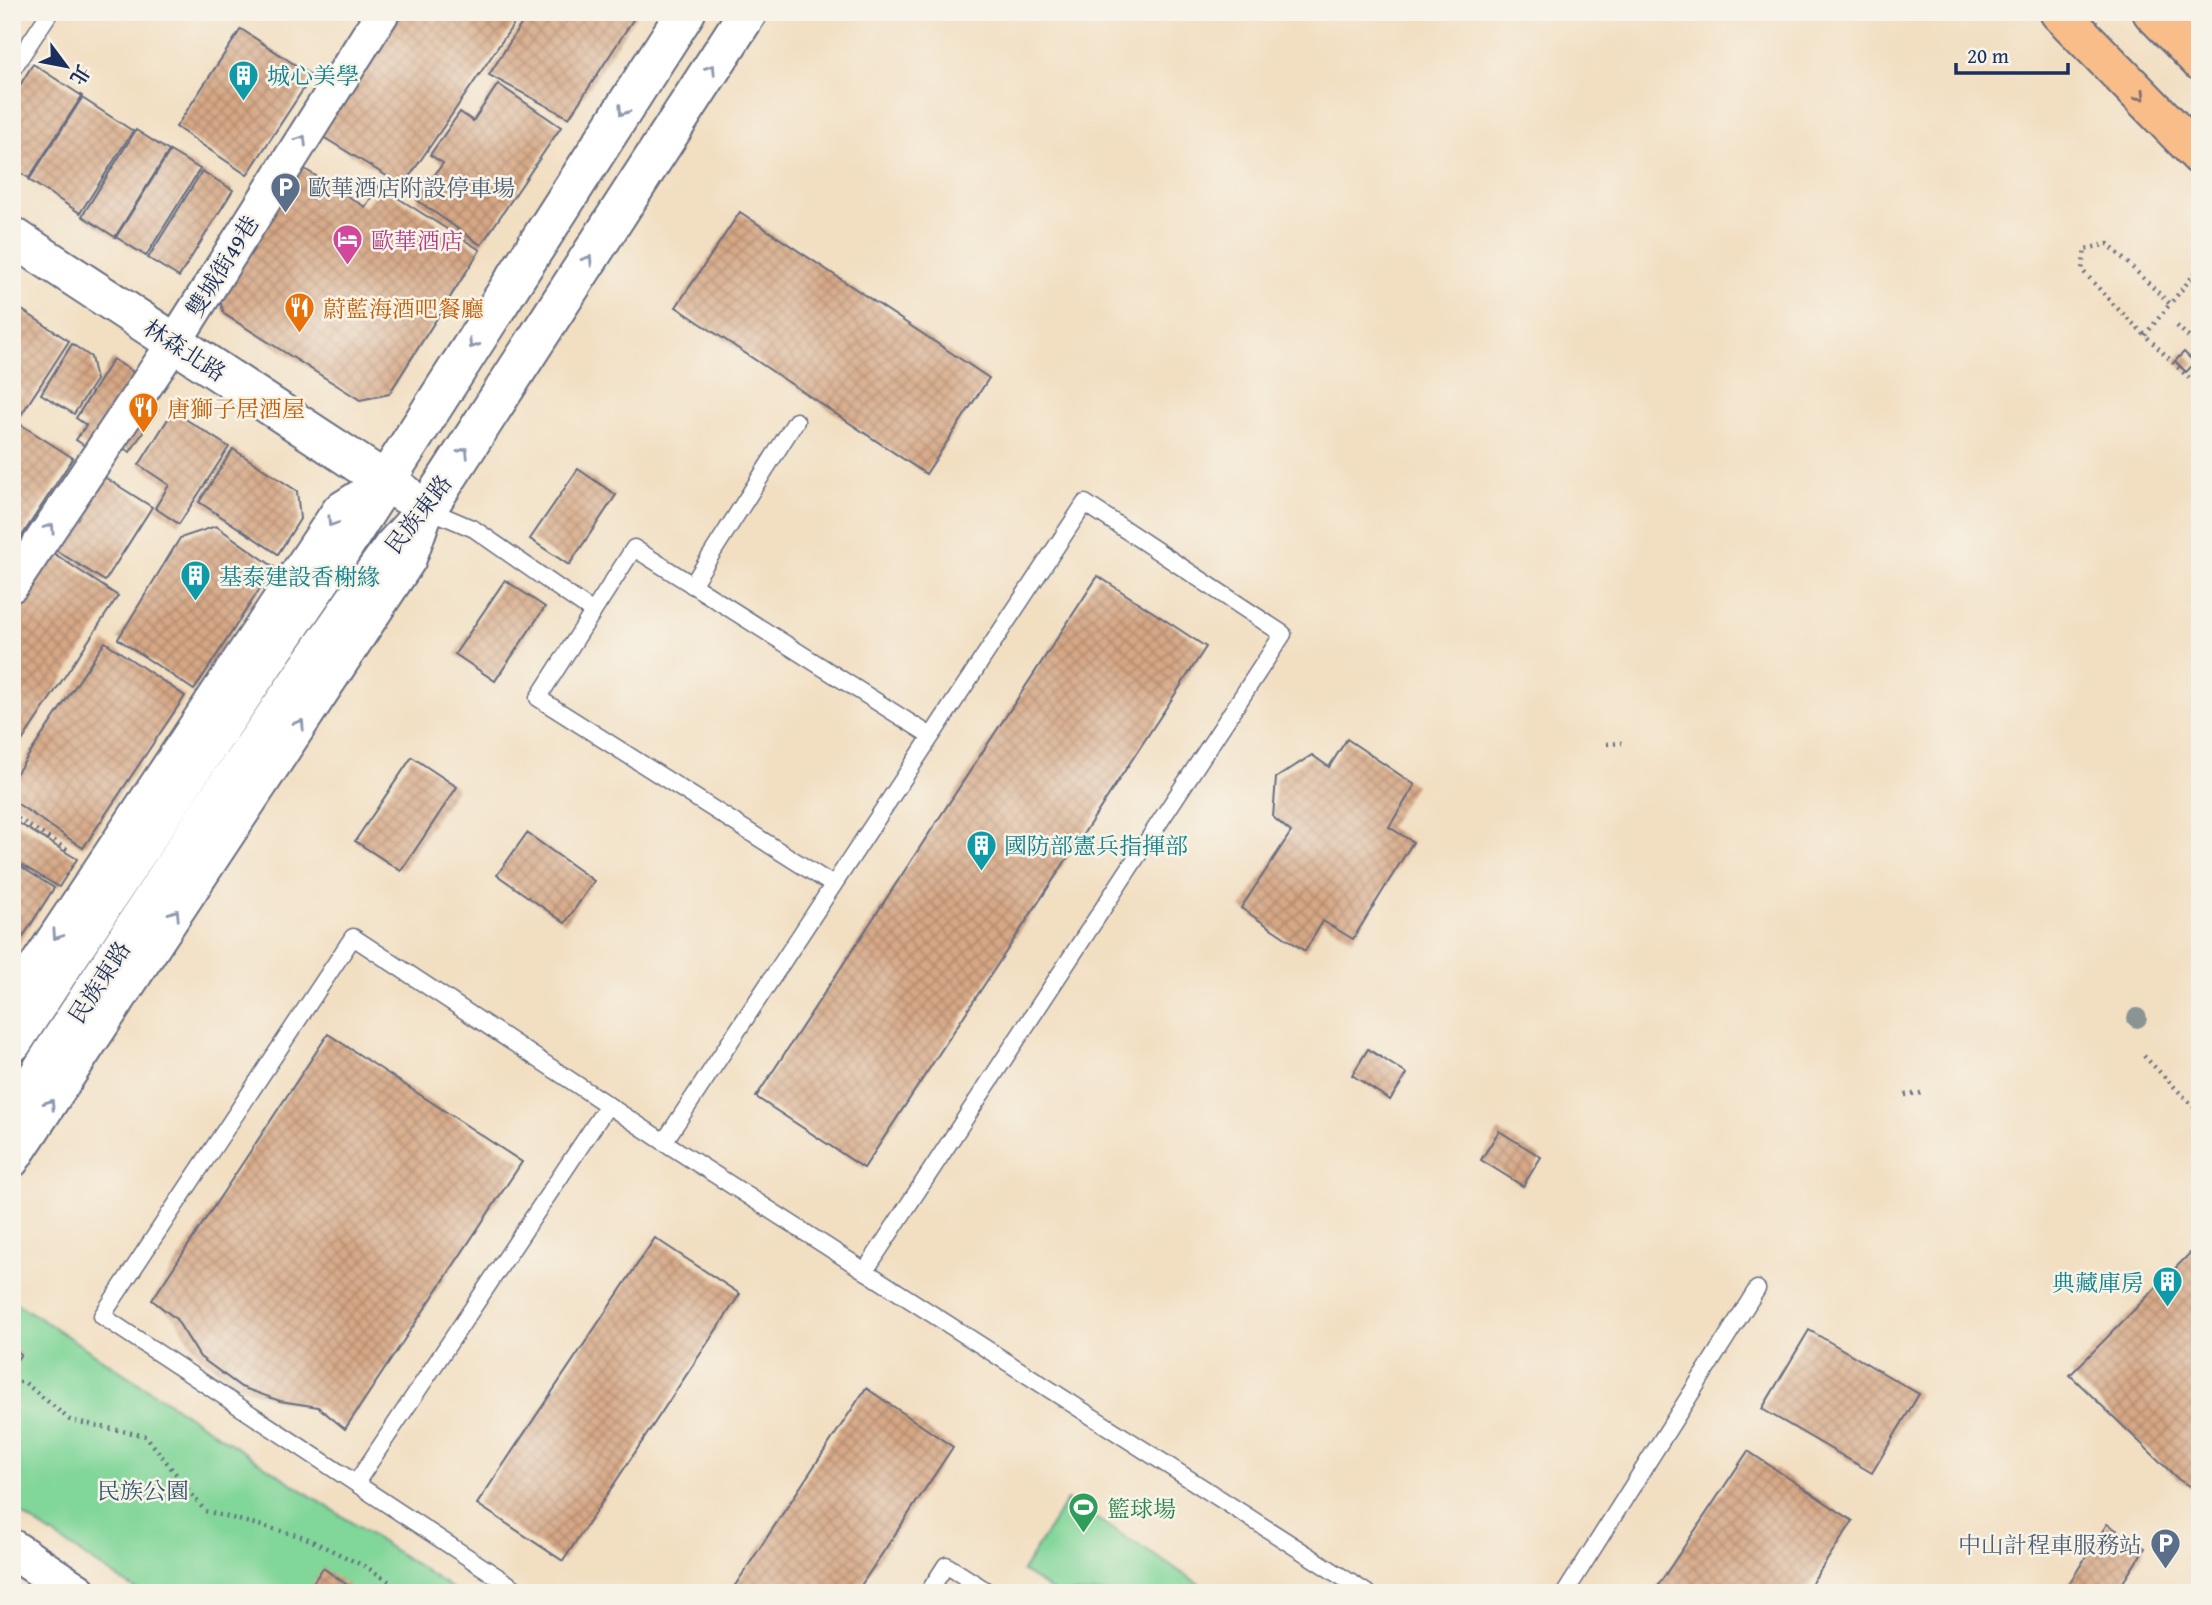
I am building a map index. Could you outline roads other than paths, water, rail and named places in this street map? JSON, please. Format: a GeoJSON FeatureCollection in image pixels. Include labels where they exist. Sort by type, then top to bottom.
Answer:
{"type":"FeatureCollection","features":[{"type":"Feature","properties":{"kind":"main road"},"geometry":{"type":"LineString","coordinates":[[2059,12],[2200,156]]}},
{"type":"Feature","properties":{"kind":"main road"},"geometry":{"type":"LineString","coordinates":[[2152,12],[2200,61]]}},
{"type":"Feature","properties":{"kind":"street","name":"雙城街49巷"},"geometry":{"type":"LineString","coordinates":[[12,585],[174,343],[383,12]]}},
{"type":"Feature","properties":{"kind":"street","name":"民族東路"},"geometry":{"type":"LineString","coordinates":[[12,1044],[385,481],[686,12]]}},
{"type":"Feature","properties":{"kind":"street","name":"民族東路"},"geometry":{"type":"LineString","coordinates":[[12,1116],[210,810],[392,548],[427,509],[748,12]]}},
{"type":"Feature","properties":{"kind":"street","name":"林森北路"},"geometry":{"type":"LineString","coordinates":[[12,236],[427,509]]}},
{"type":"Feature","properties":{"kind":"street"},"geometry":{"type":"LineString","coordinates":[[12,1002],[339,510],[385,481]]}},
{"type":"Feature","properties":{"kind":"street"},"geometry":{"type":"LineString","coordinates":[[12,1161],[409,560],[427,509]]}},
{"type":"Feature","properties":{"kind":"street"},"geometry":{"type":"LineString","coordinates":[[12,1549],[78,1593]]}},
{"type":"Feature","properties":{"kind":"lane"},"geometry":{"type":"LineString","coordinates":[[12,70],[50,12]]}},
{"type":"Feature","properties":{"kind":"lane"},"geometry":{"type":"LineString","coordinates":[[692,585],[796,421]]}},
{"type":"Feature","properties":{"kind":"lane"},"geometry":{"type":"LineString","coordinates":[[664,1142],[1086,503],[1283,634],[866,1271]]}},
{"type":"Feature","properties":{"kind":"lane"},"geometry":{"type":"LineString","coordinates":[[427,509],[474,529],[593,612]]}},
{"type":"Feature","properties":{"kind":"lane"},"geometry":{"type":"LineString","coordinates":[[833,885],[538,698],[634,548],[931,736]]}},
{"type":"Feature","properties":{"kind":"lane"},"geometry":{"type":"LineString","coordinates":[[522,1593],[102,1316],[353,937],[664,1142],[1367,1593]]}},
{"type":"Feature","properties":{"kind":"lane"},"geometry":{"type":"LineString","coordinates":[[356,1483],[608,1105]]}},
{"type":"Feature","properties":{"kind":"lane"},"geometry":{"type":"LineString","coordinates":[[1565,1593],[1757,1289]]}},
{"type":"Feature","properties":{"kind":"lane"},"geometry":{"type":"LineString","coordinates":[[928,1593],[946,1565],[990,1593]]}},
{"type":"Feature","properties":{"kind":"place","name":"城心美學"},"geometry":{"type":"Point","coordinates":[244,102]}},
{"type":"Feature","properties":{"kind":"place","name":"歐華酒店附設停車場"},"geometry":{"type":"Point","coordinates":[285,214]}},
{"type":"Feature","properties":{"kind":"place","name":"歐華酒店"},"geometry":{"type":"Point","coordinates":[348,267]}},
{"type":"Feature","properties":{"kind":"place","name":"蔚藍海酒吧餐廳"},"geometry":{"type":"Point","coordinates":[300,335]}},
{"type":"Feature","properties":{"kind":"place","name":"唐獅子居酒屋"},"geometry":{"type":"Point","coordinates":[144,435]}},
{"type":"Feature","properties":{"kind":"place","name":"基泰建設香榭緣"},"geometry":{"type":"Point","coordinates":[196,603]}},
{"type":"Feature","properties":{"kind":"place","name":"國防部憲兵指揮部"},"geometry":{"type":"Point","coordinates":[981,872]}},
{"type":"Feature","properties":{"kind":"place","name":"典藏庫房"},"geometry":{"type":"Point","coordinates":[2167,1309]}},
{"type":"Feature","properties":{"kind":"place","name":"籃球場"},"geometry":{"type":"Point","coordinates":[1084,1535]}},
{"type":"Feature","properties":{"kind":"place","name":"中山計程車服務站"},"geometry":{"type":"Point","coordinates":[2165,1571]}},
{"type":"Feature","properties":{"kind":"park label","name":"民族公園"},"geometry":{"type":"Point","coordinates":[143,1490]}}]}
